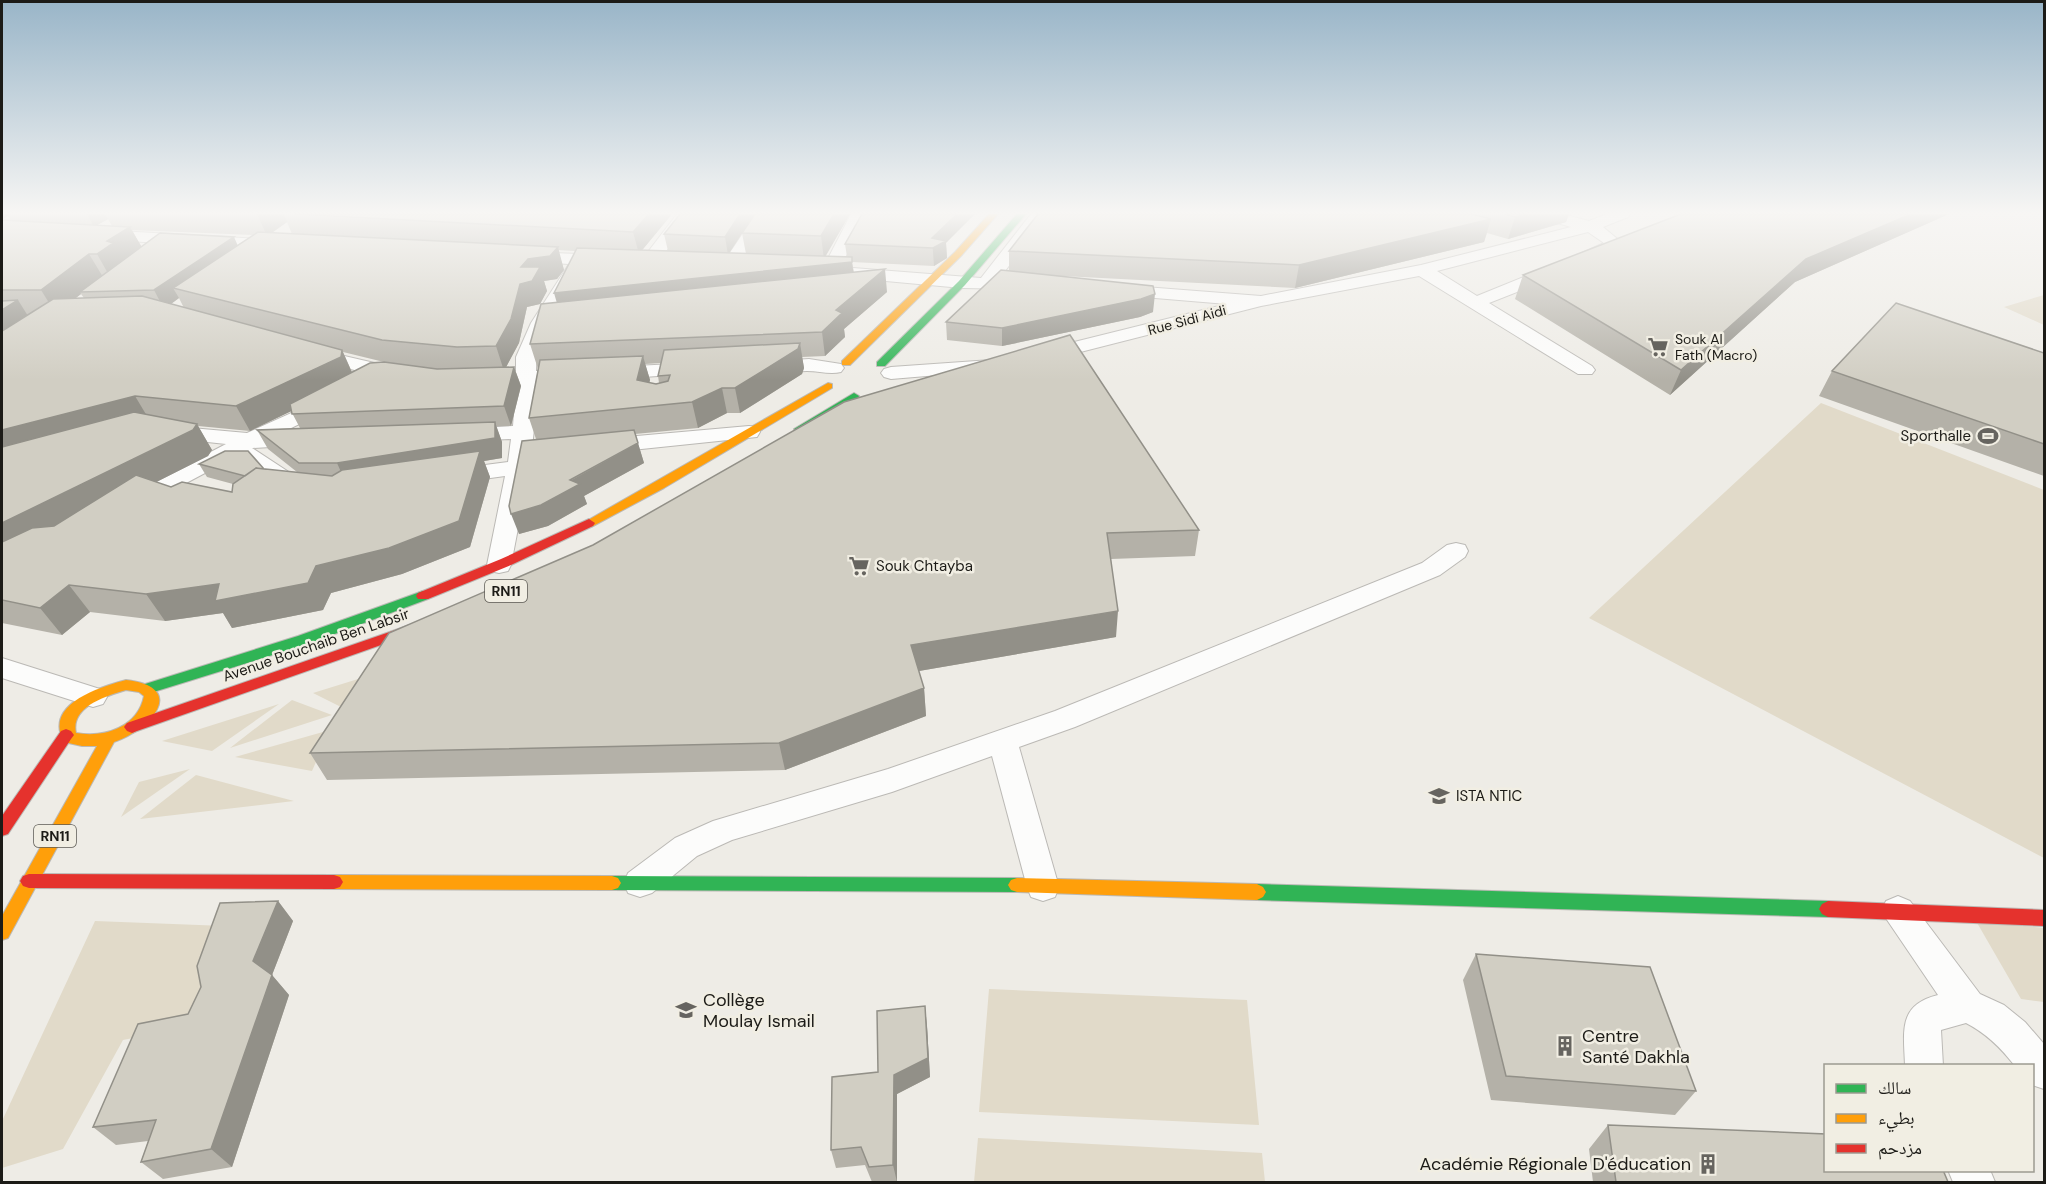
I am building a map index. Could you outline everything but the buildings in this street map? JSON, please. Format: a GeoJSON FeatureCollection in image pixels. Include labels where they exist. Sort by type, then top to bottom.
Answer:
{"type":"FeatureCollection","features":[{"type":"Feature","properties":{"kind":"main road","name":"Avenue Bouchaib Ben Labsir"},"geometry":{"type":"LineString","coordinates":[[147,688],[338,629],[499,565],[603,516],[749,432],[836,372],[942,269]]}},
{"type":"Feature","properties":{"kind":"main road"},"geometry":{"type":"LineString","coordinates":[[787,436],[860,395],[838,393],[836,372],[864,361],[886,378],[975,269]]}},
{"type":"Feature","properties":{"kind":"main road","name":"Avenue Bouchaib Ben Labsir"},"geometry":{"type":"LineString","coordinates":[[108,739],[132,728],[441,619]]}},
{"type":"Feature","properties":{"kind":"main road","name":"RN11"},"geometry":{"type":"LineString","coordinates":[[4,822],[66,735],[65,728],[68,719],[75,709],[93,697],[126,685],[147,688]]}},
{"type":"Feature","properties":{"kind":"main road"},"geometry":{"type":"LineString","coordinates":[[132,728],[152,705],[152,694],[147,688]]}},
{"type":"Feature","properties":{"kind":"main road"},"geometry":{"type":"LineString","coordinates":[[66,735],[82,742],[108,739]]}},
{"type":"Feature","properties":{"kind":"main road","name":"RN11"},"geometry":{"type":"LineString","coordinates":[[2,932],[108,739]]}},
{"type":"Feature","properties":{"kind":"main road"},"geometry":{"type":"LineString","coordinates":[[29,881],[1043,887],[1898,911],[2044,918]]}},
{"type":"Feature","properties":{"kind":"street"},"geometry":{"type":"LineString","coordinates":[[499,565],[519,460],[527,394],[526,357],[540,323],[572,269]]}},
{"type":"Feature","properties":{"kind":"street"},"geometry":{"type":"LineString","coordinates":[[986,284],[997,269]]}},
{"type":"Feature","properties":{"kind":"street"},"geometry":{"type":"LineString","coordinates":[[1477,302],[1559,269]]}},
{"type":"Feature","properties":{"kind":"street"},"geometry":{"type":"LineString","coordinates":[[808,270],[963,283],[1043,286]]}},
{"type":"Feature","properties":{"kind":"street"},"geometry":{"type":"LineString","coordinates":[[1422,270],[1585,370]]}},
{"type":"Feature","properties":{"kind":"street","name":"Rue Sidi Aidi"},"geometry":{"type":"LineString","coordinates":[[1030,358],[1261,300],[1422,270]]}},
{"type":"Feature","properties":{"kind":"street"},"geometry":{"type":"LineString","coordinates":[[858,291],[886,287],[903,278]]}},
{"type":"Feature","properties":{"kind":"street"},"geometry":{"type":"LineString","coordinates":[[1101,289],[1261,300]]}},
{"type":"Feature","properties":{"kind":"street"},"geometry":{"type":"LineString","coordinates":[[540,323],[563,320]]}},
{"type":"Feature","properties":{"kind":"street"},"geometry":{"type":"LineString","coordinates":[[299,351],[385,372],[419,376]]}},
{"type":"Feature","properties":{"kind":"street"},"geometry":{"type":"LineString","coordinates":[[886,378],[924,387],[1003,364]]}},
{"type":"Feature","properties":{"kind":"street"},"geometry":{"type":"LineString","coordinates":[[748,367],[809,365],[836,372]]}},
{"type":"Feature","properties":{"kind":"street"},"geometry":{"type":"LineString","coordinates":[[464,379],[713,368]]}},
{"type":"Feature","properties":{"kind":"street"},"geometry":{"type":"LineString","coordinates":[[114,512],[385,372]]}},
{"type":"Feature","properties":{"kind":"street"},"geometry":{"type":"LineString","coordinates":[[446,436],[522,432]]}},
{"type":"Feature","properties":{"kind":"street"},"geometry":{"type":"LineString","coordinates":[[584,447],[749,432]]}},
{"type":"Feature","properties":{"kind":"street"},"geometry":{"type":"LineString","coordinates":[[148,433],[179,433],[244,444],[319,440]]}},
{"type":"Feature","properties":{"kind":"street"},"geometry":{"type":"LineString","coordinates":[[244,444],[256,459],[294,488],[320,492]]}},
{"type":"Feature","properties":{"kind":"street"},"geometry":{"type":"LineString","coordinates":[[438,478],[519,460],[541,452]]}},
{"type":"Feature","properties":{"kind":"street"},"geometry":{"type":"LineString","coordinates":[[640,883],[686,847],[724,830],[892,780],[1164,680],[1300,621],[1431,569],[1456,551]]}},
{"type":"Feature","properties":{"kind":"street"},"geometry":{"type":"LineString","coordinates":[[2,668],[93,697]]}},
{"type":"Feature","properties":{"kind":"street"},"geometry":{"type":"LineString","coordinates":[[1003,741],[1043,887]]}},
{"type":"Feature","properties":{"kind":"street"},"geometry":{"type":"LineString","coordinates":[[1898,911],[1967,1006],[1990,1017],[2012,1034],[2044,1071]]}},
{"type":"Feature","properties":{"kind":"street"},"geometry":{"type":"LineString","coordinates":[[1924,1064],[1922,1023],[1934,1013],[1967,1006]]}},
{"type":"Feature","properties":{"kind":"shaded area"},"geometry":{"type":"Polygon","coordinates":[[[2044,295],[2044,325],[2004,307],[2044,295]]]}},
{"type":"Feature","properties":{"kind":"shaded area"},"geometry":{"type":"Polygon","coordinates":[[[1821,403],[2044,490],[2044,858],[1589,618],[1821,403]]]}},
{"type":"Feature","properties":{"kind":"shaded area"},"geometry":{"type":"Polygon","coordinates":[[[387,670],[347,710],[313,693],[387,670]]]}},
{"type":"Feature","properties":{"kind":"shaded area"},"geometry":{"type":"Polygon","coordinates":[[[292,700],[332,715],[230,748],[292,700]]]}},
{"type":"Feature","properties":{"kind":"shaded area"},"geometry":{"type":"Polygon","coordinates":[[[279,704],[212,751],[162,741],[279,704]]]}},
{"type":"Feature","properties":{"kind":"shaded area"},"geometry":{"type":"Polygon","coordinates":[[[330,730],[312,771],[235,757],[330,730]]]}},
{"type":"Feature","properties":{"kind":"shaded area"},"geometry":{"type":"Polygon","coordinates":[[[190,769],[121,817],[139,782],[190,769]]]}},
{"type":"Feature","properties":{"kind":"shaded area"},"geometry":{"type":"Polygon","coordinates":[[[196,775],[294,801],[140,819],[196,775]]]}},
{"type":"Feature","properties":{"kind":"shaded area"},"geometry":{"type":"Polygon","coordinates":[[[95,921],[225,926],[204,1024],[123,1040],[63,1149],[2,1168],[2,1121],[95,921]]]}},
{"type":"Feature","properties":{"kind":"shaded area"},"geometry":{"type":"Polygon","coordinates":[[[1976,921],[2044,928],[2044,1002],[2021,999],[1976,921]]]}},
{"type":"Feature","properties":{"kind":"shaded area"},"geometry":{"type":"Polygon","coordinates":[[[989,989],[1247,1000],[1259,1125],[979,1112],[989,989]]]}},
{"type":"Feature","properties":{"kind":"shaded area"},"geometry":{"type":"Polygon","coordinates":[[[978,1138],[1262,1153],[1265,1182],[974,1182],[978,1138]]]}},
{"type":"Feature","properties":{"kind":"traffic: fast"},"geometry":{"type":"LineString","coordinates":[[881,364],[974,269]]}},
{"type":"Feature","properties":{"kind":"traffic: fast"},"geometry":{"type":"LineString","coordinates":[[800,429],[854,396]]}},
{"type":"Feature","properties":{"kind":"traffic: fast"},"geometry":{"type":"LineString","coordinates":[[147,689],[303,640],[423,596]]}},
{"type":"Feature","properties":{"kind":"traffic: fast"},"geometry":{"type":"LineString","coordinates":[[612,883],[1017,885]]}},
{"type":"Feature","properties":{"kind":"traffic: fast"},"geometry":{"type":"LineString","coordinates":[[1257,892],[1828,909]]}},
{"type":"Feature","properties":{"kind":"traffic: slow"},"geometry":{"type":"LineString","coordinates":[[846,363],[942,269]]}},
{"type":"Feature","properties":{"kind":"traffic: slow"},"geometry":{"type":"LineString","coordinates":[[589,523],[660,485],[828,386]]}},
{"type":"Feature","properties":{"kind":"traffic: slow"},"geometry":{"type":"LineString","coordinates":[[126,685],[143,687],[152,694],[149,707],[134,727],[109,738],[95,740],[69,738],[67,727],[69,717],[75,709],[94,696],[126,685]]}},
{"type":"Feature","properties":{"kind":"traffic: slow"},"geometry":{"type":"LineString","coordinates":[[2,932],[108,739]]}},
{"type":"Feature","properties":{"kind":"traffic: slow"},"geometry":{"type":"LineString","coordinates":[[334,882],[612,883]]}},
{"type":"Feature","properties":{"kind":"traffic: slow"},"geometry":{"type":"LineString","coordinates":[[1017,885],[1257,892]]}},
{"type":"Feature","properties":{"kind":"traffic: jam"},"geometry":{"type":"LineString","coordinates":[[423,596],[506,562],[589,523]]}},
{"type":"Feature","properties":{"kind":"traffic: jam"},"geometry":{"type":"LineString","coordinates":[[132,727],[427,624]]}},
{"type":"Feature","properties":{"kind":"traffic: jam"},"geometry":{"type":"LineString","coordinates":[[2,829],[66,735]]}},
{"type":"Feature","properties":{"kind":"traffic: jam"},"geometry":{"type":"LineString","coordinates":[[29,881],[334,882]]}},
{"type":"Feature","properties":{"kind":"traffic: jam"},"geometry":{"type":"LineString","coordinates":[[1828,909],[2044,918]]}},
{"type":"Feature","properties":{"kind":"place","name":"Souk Al Fath (Macro)"},"geometry":{"type":"Point","coordinates":[1658,347]}},
{"type":"Feature","properties":{"kind":"place","name":"Sporthalle"},"geometry":{"type":"Point","coordinates":[1988,436]}},
{"type":"Feature","properties":{"kind":"place","name":"Souk Chtayba"},"geometry":{"type":"Point","coordinates":[859,566]}},
{"type":"Feature","properties":{"kind":"place","name":"ISTA NTIC"},"geometry":{"type":"Point","coordinates":[1439,796]}},
{"type":"Feature","properties":{"kind":"place","name":"Collège Moulay Ismail"},"geometry":{"type":"Point","coordinates":[686,1010]}},
{"type":"Feature","properties":{"kind":"place","name":"Centre Santé Dakhla"},"geometry":{"type":"Point","coordinates":[1565,1046]}},
{"type":"Feature","properties":{"kind":"place","name":"Académie Régionale D'éducation"},"geometry":{"type":"Point","coordinates":[1708,1164]}}]}
